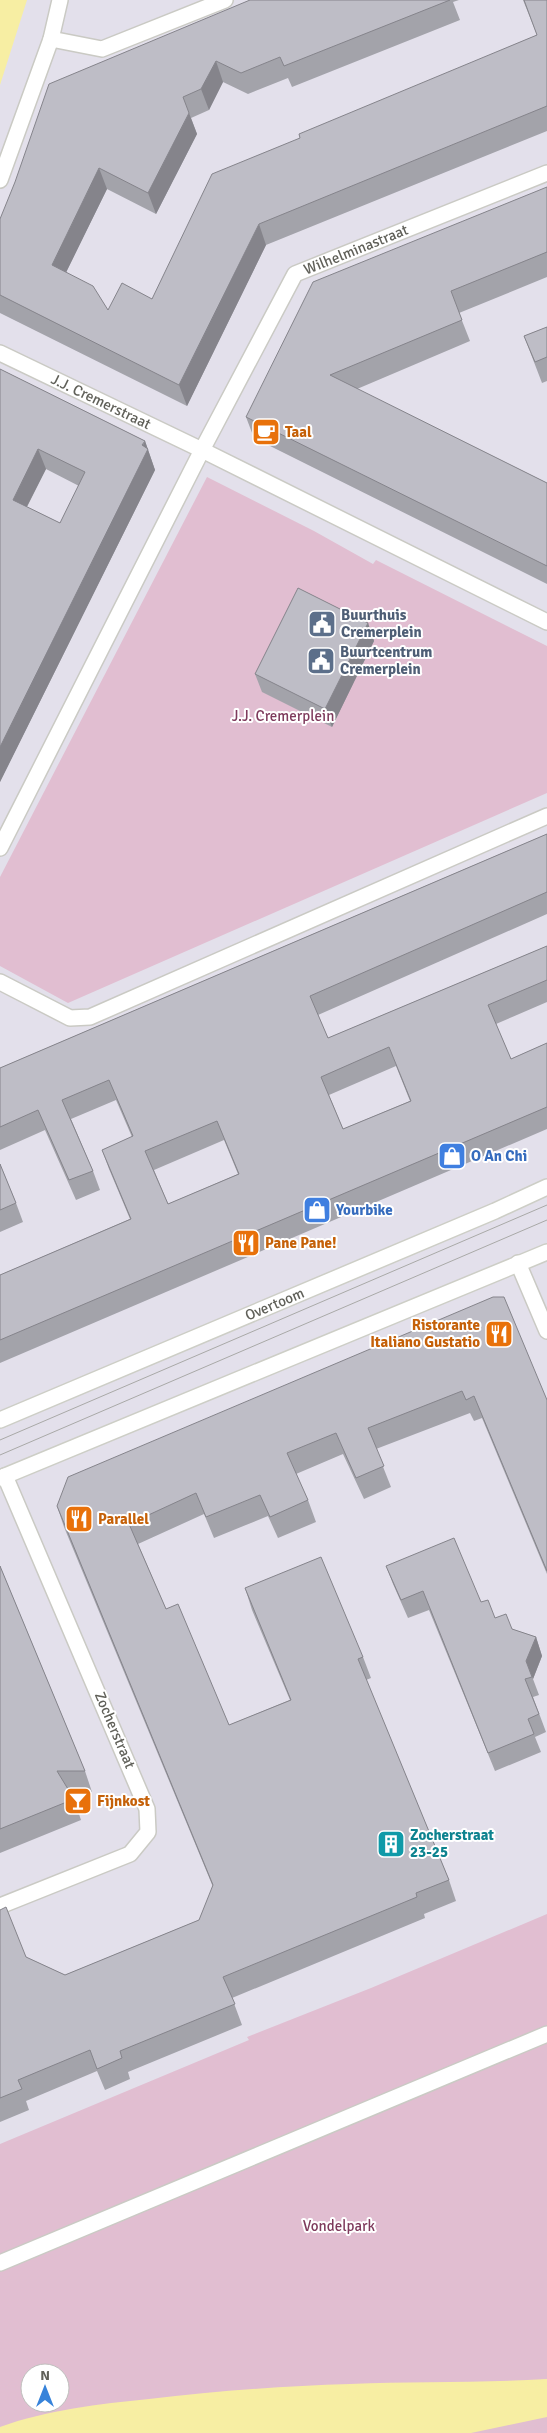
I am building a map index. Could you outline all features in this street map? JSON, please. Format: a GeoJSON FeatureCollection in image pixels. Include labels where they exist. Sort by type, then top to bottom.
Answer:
{"type":"FeatureCollection","features":[{"type":"Feature","properties":{"kind":"street"},"geometry":{"type":"LineString","coordinates":[[0,180],[51,39],[60,0]]}},
{"type":"Feature","properties":{"kind":"street"},"geometry":{"type":"LineString","coordinates":[[51,39],[102,49],[225,0]]}},
{"type":"Feature","properties":{"kind":"street","name":"Wilhelminastraat"},"geometry":{"type":"LineString","coordinates":[[202,450],[295,274],[547,173]]}},
{"type":"Feature","properties":{"kind":"street","name":"J.J. Cremerstraat"},"geometry":{"type":"LineString","coordinates":[[0,353],[202,450]]}},
{"type":"Feature","properties":{"kind":"street"},"geometry":{"type":"LineString","coordinates":[[0,848],[202,450],[547,622]]}},
{"type":"Feature","properties":{"kind":"street"},"geometry":{"type":"LineString","coordinates":[[0,982],[70,1018],[90,1017],[547,816]]}},
{"type":"Feature","properties":{"kind":"street","name":"Overtoom"},"geometry":{"type":"LineString","coordinates":[[0,1420],[547,1187]]}},
{"type":"Feature","properties":{"kind":"street"},"geometry":{"type":"LineString","coordinates":[[3,1477],[547,1252]]}},
{"type":"Feature","properties":{"kind":"street"},"geometry":{"type":"LineString","coordinates":[[518,1263],[547,1332]]}},
{"type":"Feature","properties":{"kind":"street","name":"Zocherstraat"},"geometry":{"type":"LineString","coordinates":[[0,1906],[130,1854],[148,1832],[147,1808],[3,1477]]}},
{"type":"Feature","properties":{"kind":"street"},"geometry":{"type":"LineString","coordinates":[[0,2263],[547,2034]]}},
{"type":"Feature","properties":{"kind":"green space","name":"J.J. Cremerplein"},"geometry":{"type":"Polygon","coordinates":[[[207,477],[314,531],[373,564],[376,560],[547,646],[547,793],[68,1003],[0,966],[0,877],[207,477]]]}},
{"type":"Feature","properties":{"kind":"green space","name":"Vondelpark"},"geometry":{"type":"Polygon","coordinates":[[[547,1914],[547,2433],[0,2433],[0,2144],[249,2040],[247,2037],[371,1988],[547,1914]]]}},
{"type":"Feature","properties":{"kind":"shaded area"},"geometry":{"type":"Polygon","coordinates":[[[0,0],[27,0],[0,85],[0,0]]]}},
{"type":"Feature","properties":{"kind":"shaded area"},"geometry":{"type":"Polygon","coordinates":[[[547,2379],[547,2417],[471,2433],[0,2433],[0,2427],[36,2416],[50,2413],[70,2413],[70,2409],[111,2403],[249,2389],[325,2385],[547,2379]]]}},
{"type":"Feature","properties":{"kind":"building"},"geometry":{"type":"Polygon","coordinates":[[[250,0],[450,0],[284,66],[280,57],[241,73],[216,61],[201,89],[183,97],[189,113],[148,193],[99,168],[52,265],[93,286],[108,310],[122,283],[152,299],[212,174],[300,138],[299,134],[537,35],[524,0],[547,0],[547,106],[259,224],[179,385],[0,295],[0,219],[49,84],[250,0]]]}},
{"type":"Feature","properties":{"kind":"building"},"geometry":{"type":"Polygon","coordinates":[[[547,187],[547,252],[451,291],[462,320],[330,375],[547,483],[547,566],[246,417],[313,282],[547,187]]]}},
{"type":"Feature","properties":{"kind":"building"},"geometry":{"type":"Polygon","coordinates":[[[547,327],[547,357],[535,362],[524,336],[547,327]]]}},
{"type":"Feature","properties":{"kind":"building"},"geometry":{"type":"Polygon","coordinates":[[[0,369],[145,441],[142,445],[148,449],[0,747],[0,369]],[[38,449],[13,500],[60,523],[85,472],[38,449]]]}},
{"type":"Feature","properties":{"kind":"building","name":"Buurtcentrum Cremerplein"},"geometry":{"type":"Polygon","coordinates":[[[298,588],[368,623],[325,709],[255,674],[298,588]]]}},
{"type":"Feature","properties":{"kind":"building"},"geometry":{"type":"Polygon","coordinates":[[[547,834],[547,892],[310,996],[328,1038],[547,946],[547,980],[488,1005],[511,1059],[547,1043],[547,1107],[0,1340],[0,1275],[131,1219],[102,1150],[133,1136],[109,1080],[62,1100],[93,1171],[69,1180],[38,1110],[0,1127],[0,1068],[547,834]],[[389,1047],[321,1077],[343,1129],[411,1101],[389,1047]],[[217,1121],[145,1151],[168,1204],[239,1174],[217,1121]]]}},
{"type":"Feature","properties":{"kind":"building"},"geometry":{"type":"Polygon","coordinates":[[[0,1164],[16,1203],[0,1210],[0,1164]]]}},
{"type":"Feature","properties":{"kind":"building"},"geometry":{"type":"Polygon","coordinates":[[[493,1297],[504,1297],[547,1400],[547,1571],[474,1396],[466,1400],[462,1391],[368,1428],[384,1466],[356,1478],[336,1433],[287,1453],[308,1500],[270,1517],[260,1495],[206,1517],[196,1493],[129,1524],[166,1609],[178,1604],[229,1725],[291,1700],[245,1588],[321,1557],[363,1657],[358,1659],[449,1880],[416,1893],[417,1897],[223,1977],[235,2004],[120,2051],[122,2058],[97,2069],[90,2050],[18,2080],[22,2089],[0,2098],[0,1910],[6,1907],[26,1957],[65,1975],[199,1920],[213,1885],[57,1506],[68,1477],[493,1297]]]}},
{"type":"Feature","properties":{"kind":"building"},"geometry":{"type":"Polygon","coordinates":[[[454,1538],[481,1602],[488,1600],[495,1618],[506,1614],[512,1629],[536,1637],[526,1661],[532,1677],[525,1679],[539,1714],[528,1719],[534,1734],[488,1753],[423,1591],[401,1600],[386,1566],[454,1538]]]}},
{"type":"Feature","properties":{"kind":"building"},"geometry":{"type":"Polygon","coordinates":[[[0,1566],[85,1771],[57,1771],[74,1799],[0,1829],[0,1566]]]}},
{"type":"Feature","properties":{"kind":"tram line"},"geometry":{"type":"LineString","coordinates":[[0,1440],[547,1205]]}},
{"type":"Feature","properties":{"kind":"tram line"},"geometry":{"type":"LineString","coordinates":[[0,1455],[547,1220]]}},
{"type":"Feature","properties":{"kind":"place","name":"Taal"},"geometry":{"type":"Point","coordinates":[266,432]}},
{"type":"Feature","properties":{"kind":"place","name":"Buurthuis Cremerplein"},"geometry":{"type":"Point","coordinates":[322,624]}},
{"type":"Feature","properties":{"kind":"place","name":"Buurtcentrum Cremerplein"},"geometry":{"type":"Point","coordinates":[321,661]}},
{"type":"Feature","properties":{"kind":"place","name":"O An Chi"},"geometry":{"type":"Point","coordinates":[452,1156]}},
{"type":"Feature","properties":{"kind":"place","name":"Yourbike"},"geometry":{"type":"Point","coordinates":[317,1210]}},
{"type":"Feature","properties":{"kind":"place","name":"Pane Pane!"},"geometry":{"type":"Point","coordinates":[246,1243]}},
{"type":"Feature","properties":{"kind":"place","name":"Ristorante Italiano Gustatio"},"geometry":{"type":"Point","coordinates":[499,1334]}},
{"type":"Feature","properties":{"kind":"place","name":"Parallel"},"geometry":{"type":"Point","coordinates":[79,1519]}},
{"type":"Feature","properties":{"kind":"place","name":"Fijnkost"},"geometry":{"type":"Point","coordinates":[78,1801]}},
{"type":"Feature","properties":{"kind":"place","name":"Zocherstraat 23-25"},"geometry":{"type":"Point","coordinates":[391,1844]}}]}
